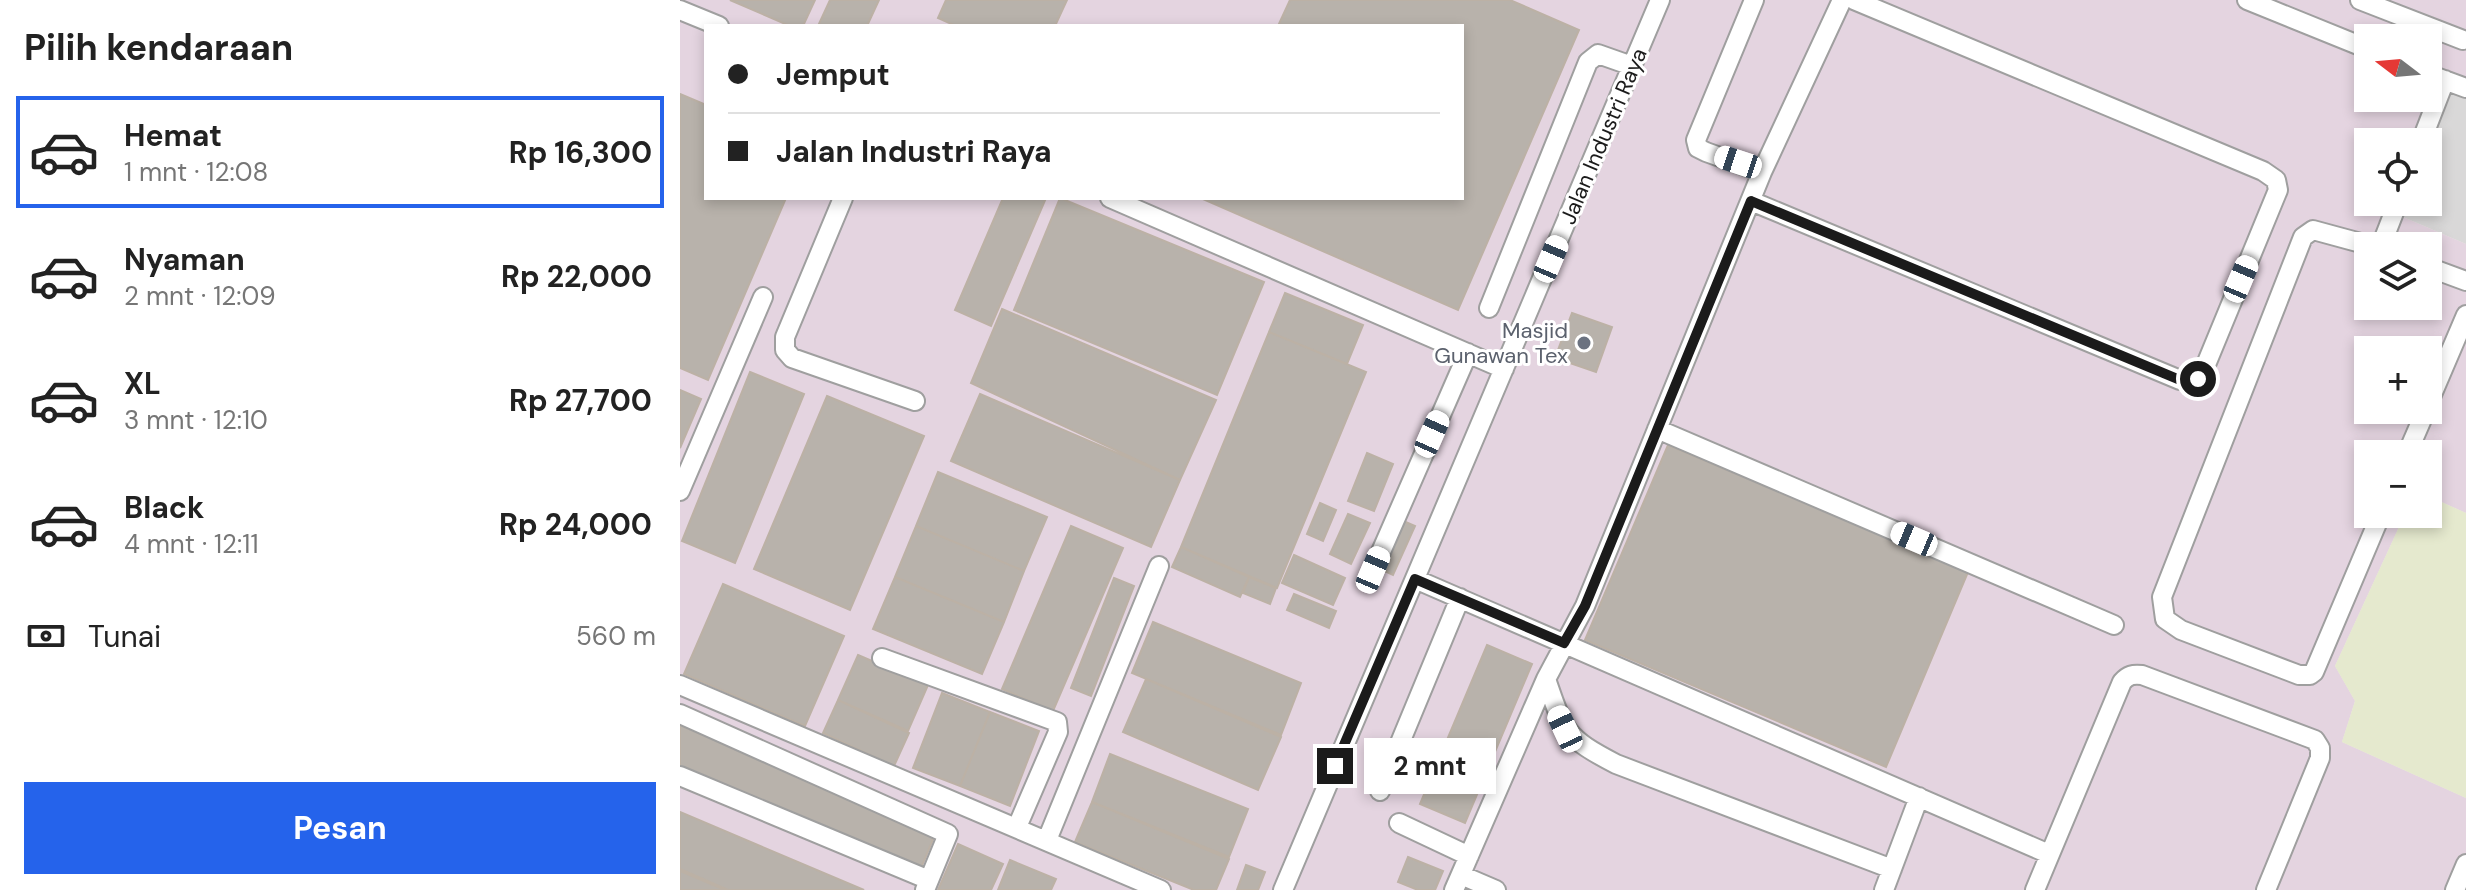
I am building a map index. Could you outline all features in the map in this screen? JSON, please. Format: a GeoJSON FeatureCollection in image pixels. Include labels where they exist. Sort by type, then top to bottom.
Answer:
{"type":"FeatureCollection","features":[{"type":"Feature","properties":{"kind":"street","name":"Jalan Industri Raya"},"geometry":{"type":"LineString","coordinates":[[1283,890],[1660,0]]}},
{"type":"Feature","properties":{"kind":"street"},"geometry":{"type":"LineString","coordinates":[[1754,0],[1696,140],[1698,148],[1706,152],[1762,172]]}},
{"type":"Feature","properties":{"kind":"street"},"geometry":{"type":"LineString","coordinates":[[1496,890],[1458,882],[1546,679],[1585,606],[1762,172],[1842,0]]}},
{"type":"Feature","properties":{"kind":"street"},"geometry":{"type":"LineString","coordinates":[[1751,201],[2180,380],[2191,382],[2198,379],[2205,367],[2278,190],[2276,180],[2263,171],[1854,0]]}},
{"type":"Feature","properties":{"kind":"street"},"geometry":{"type":"LineString","coordinates":[[2247,0],[2354,43]]}},
{"type":"Feature","properties":{"kind":"street"},"geometry":{"type":"LineString","coordinates":[[2360,0],[2463,40]]}},
{"type":"Feature","properties":{"kind":"street"},"geometry":{"type":"LineString","coordinates":[[680,10],[714,24]]}},
{"type":"Feature","properties":{"kind":"street"},"geometry":{"type":"LineString","coordinates":[[1489,308],[1588,62],[1598,54],[1632,66]]}},
{"type":"Feature","properties":{"kind":"street"},"geometry":{"type":"LineString","coordinates":[[2442,79],[2466,88]]}},
{"type":"Feature","properties":{"kind":"street"},"geometry":{"type":"LineString","coordinates":[[842,200],[785,337],[785,350],[792,358],[915,401]]}},
{"type":"Feature","properties":{"kind":"street"},"geometry":{"type":"LineString","coordinates":[[1115,200],[1504,369]]}},
{"type":"Feature","properties":{"kind":"street"},"geometry":{"type":"LineString","coordinates":[[2354,241],[2313,230],[2303,237],[2162,597],[2165,619],[2181,630],[2240,653],[2299,675],[2310,675],[2314,672],[2375,528]]}},
{"type":"Feature","properties":{"kind":"street"},"geometry":{"type":"LineString","coordinates":[[2442,272],[2466,281]]}},
{"type":"Feature","properties":{"kind":"street"},"geometry":{"type":"LineString","coordinates":[[680,491],[763,297]]}},
{"type":"Feature","properties":{"kind":"street"},"geometry":{"type":"LineString","coordinates":[[2442,371],[2466,315]]}},
{"type":"Feature","properties":{"kind":"street"},"geometry":{"type":"LineString","coordinates":[[1373,570],[1468,353]]}},
{"type":"Feature","properties":{"kind":"street"},"geometry":{"type":"LineString","coordinates":[[1657,429],[2114,625]]}},
{"type":"Feature","properties":{"kind":"street"},"geometry":{"type":"LineString","coordinates":[[1047,840],[1159,566]]}},
{"type":"Feature","properties":{"kind":"street"},"geometry":{"type":"LineString","coordinates":[[1415,579],[2049,854]]}},
{"type":"Feature","properties":{"kind":"street"},"geometry":{"type":"LineString","coordinates":[[1380,791],[1460,598]]}},
{"type":"Feature","properties":{"kind":"street"},"geometry":{"type":"LineString","coordinates":[[882,658],[1057,722],[1058,732],[1017,827]]}},
{"type":"Feature","properties":{"kind":"street"},"geometry":{"type":"LineString","coordinates":[[2035,890],[2122,682],[2127,676],[2142,675],[2315,740],[2320,748],[2320,758],[2266,890]]}},
{"type":"Feature","properties":{"kind":"street"},"geometry":{"type":"LineString","coordinates":[[1546,679],[1565,729],[1581,746],[1616,764],[1892,869]]}},
{"type":"Feature","properties":{"kind":"street"},"geometry":{"type":"LineString","coordinates":[[680,685],[1161,890]]}},
{"type":"Feature","properties":{"kind":"street"},"geometry":{"type":"LineString","coordinates":[[680,714],[948,834],[927,885],[680,776]]}},
{"type":"Feature","properties":{"kind":"street"},"geometry":{"type":"LineString","coordinates":[[1884,890],[1919,797]]}},
{"type":"Feature","properties":{"kind":"street"},"geometry":{"type":"LineString","coordinates":[[1399,823],[1469,856]]}},
{"type":"Feature","properties":{"kind":"street"},"geometry":{"type":"LineString","coordinates":[[2455,890],[2466,864]]}},
{"type":"Feature","properties":{"kind":"shaded area"},"geometry":{"type":"Polygon","coordinates":[[[680,0],[2466,0],[2466,85],[2444,83],[2442,90],[2442,24],[2354,24],[2354,112],[2435,112],[2430,128],[2354,128],[2354,216],[2403,216],[2438,232],[2354,232],[2354,320],[2442,320],[2442,234],[2466,244],[2466,513],[2442,502],[2442,440],[2354,440],[2354,528],[2399,528],[2335,666],[2355,701],[2342,742],[2466,798],[2466,890],[680,890],[680,0]]]}},
{"type":"Feature","properties":{"kind":"shaded area"},"geometry":{"type":"Polygon","coordinates":[[[2444,83],[2466,85],[2466,244],[2403,217],[2442,216],[2442,128],[2432,128],[2436,112],[2442,112],[2444,83]]]}},
{"type":"Feature","properties":{"kind":"green space"},"geometry":{"type":"Polygon","coordinates":[[[2442,502],[2466,513],[2466,798],[2342,742],[2355,701],[2335,666],[2399,528],[2442,528],[2442,502]]]}},
{"type":"Feature","properties":{"kind":"building"},"geometry":{"type":"Polygon","coordinates":[[[730,0],[815,0],[804,24],[785,24],[730,0]]]}},
{"type":"Feature","properties":{"kind":"building"},"geometry":{"type":"Polygon","coordinates":[[[830,0],[879,0],[868,24],[819,24],[830,0]]]}},
{"type":"Feature","properties":{"kind":"building"},"geometry":{"type":"Polygon","coordinates":[[[946,0],[1067,0],[1056,24],[952,24],[938,18],[946,0]]]}},
{"type":"Feature","properties":{"kind":"building"},"geometry":{"type":"Polygon","coordinates":[[[1290,0],[1510,0],[1579,30],[1458,310],[1205,200],[1464,200],[1464,24],[1279,24],[1290,0]]]}},
{"type":"Feature","properties":{"kind":"building"},"geometry":{"type":"Polygon","coordinates":[[[680,94],[704,104],[704,200],[785,200],[708,380],[680,368],[680,94]]]}},
{"type":"Feature","properties":{"kind":"building"},"geometry":{"type":"Polygon","coordinates":[[[1002,200],[1045,200],[991,326],[955,310],[1002,200]]]}},
{"type":"Feature","properties":{"kind":"building"},"geometry":{"type":"Polygon","coordinates":[[[1059,200],[1264,282],[1217,395],[1014,310],[1059,200]]]}},
{"type":"Feature","properties":{"kind":"building"},"geometry":{"type":"Polygon","coordinates":[[[1285,293],[1363,325],[1347,364],[1269,332],[1285,293]]]}},
{"type":"Feature","properties":{"kind":"building"},"geometry":{"type":"Polygon","coordinates":[[[1002,309],[1216,400],[1180,480],[971,383],[1002,309]]]}},
{"type":"Feature","properties":{"kind":"building","name":"Masjid Gunawan Tex"},"geometry":{"type":"Polygon","coordinates":[[[1572,313],[1612,327],[1596,372],[1555,358],[1572,313]]]}},
{"type":"Feature","properties":{"kind":"building"},"geometry":{"type":"Polygon","coordinates":[[[1269,332],[1366,372],[1277,588],[1181,547],[1269,332]]]}},
{"type":"Feature","properties":{"kind":"building"},"geometry":{"type":"Polygon","coordinates":[[[750,372],[804,394],[735,563],[682,541],[750,372]]]}},
{"type":"Feature","properties":{"kind":"building"},"geometry":{"type":"Polygon","coordinates":[[[680,390],[701,399],[680,448],[680,390]]]}},
{"type":"Feature","properties":{"kind":"building"},"geometry":{"type":"Polygon","coordinates":[[[980,394],[1180,480],[1151,547],[951,461],[980,394]]]}},
{"type":"Feature","properties":{"kind":"building"},"geometry":{"type":"Polygon","coordinates":[[[827,396],[924,436],[850,610],[754,569],[827,396]]]}},
{"type":"Feature","properties":{"kind":"building"},"geometry":{"type":"Polygon","coordinates":[[[1668,445],[1968,572],[1886,767],[1585,640],[1668,445]]]}},
{"type":"Feature","properties":{"kind":"building"},"geometry":{"type":"Polygon","coordinates":[[[1367,453],[1393,464],[1374,511],[1348,501],[1367,453]]]}},
{"type":"Feature","properties":{"kind":"building"},"geometry":{"type":"Polygon","coordinates":[[[938,472],[1047,517],[1024,571],[916,526],[938,472]]]}},
{"type":"Feature","properties":{"kind":"building"},"geometry":{"type":"Polygon","coordinates":[[[1320,503],[1336,510],[1323,541],[1307,534],[1320,503]]]}},
{"type":"Feature","properties":{"kind":"building"},"geometry":{"type":"Polygon","coordinates":[[[1348,514],[1370,523],[1351,564],[1330,554],[1348,514]]]}},
{"type":"Feature","properties":{"kind":"building"},"geometry":{"type":"Polygon","coordinates":[[[1401,520],[1415,526],[1393,575],[1378,568],[1401,520]]]}},
{"type":"Feature","properties":{"kind":"building"},"geometry":{"type":"Polygon","coordinates":[[[916,526],[1024,571],[1004,622],[895,577],[916,526]]]}},
{"type":"Feature","properties":{"kind":"building"},"geometry":{"type":"Polygon","coordinates":[[[1071,526],[1123,548],[1053,711],[1002,689],[1071,526]]]}},
{"type":"Feature","properties":{"kind":"building"},"geometry":{"type":"Polygon","coordinates":[[[1181,547],[1249,577],[1240,597],[1172,567],[1181,547]]]}},
{"type":"Feature","properties":{"kind":"building"},"geometry":{"type":"Polygon","coordinates":[[[1294,555],[1345,578],[1333,605],[1282,583],[1294,555]]]}},
{"type":"Feature","properties":{"kind":"building"},"geometry":{"type":"Polygon","coordinates":[[[895,577],[1004,622],[982,674],[873,629],[895,577]]]}},
{"type":"Feature","properties":{"kind":"building"},"geometry":{"type":"Polygon","coordinates":[[[1249,577],[1276,588],[1270,604],[1243,593],[1249,577]]]}},
{"type":"Feature","properties":{"kind":"building"},"geometry":{"type":"Polygon","coordinates":[[[1114,578],[1134,586],[1091,696],[1071,688],[1114,578]]]}},
{"type":"Feature","properties":{"kind":"building"},"geometry":{"type":"Polygon","coordinates":[[[723,584],[844,636],[805,726],[684,674],[723,584]]]}},
{"type":"Feature","properties":{"kind":"building"},"geometry":{"type":"Polygon","coordinates":[[[1294,594],[1336,611],[1329,628],[1287,610],[1294,594]]]}},
{"type":"Feature","properties":{"kind":"building"},"geometry":{"type":"Polygon","coordinates":[[[1153,622],[1301,683],[1281,735],[1132,673],[1153,622]]]}},
{"type":"Feature","properties":{"kind":"building"},"geometry":{"type":"Polygon","coordinates":[[[1487,645],[1532,664],[1465,823],[1420,804],[1487,645]]]}},
{"type":"Feature","properties":{"kind":"building"},"geometry":{"type":"Polygon","coordinates":[[[858,655],[928,685],[908,731],[838,700],[858,655]]]}},
{"type":"Feature","properties":{"kind":"building"},"geometry":{"type":"Polygon","coordinates":[[[1146,679],[1281,737],[1258,790],[1123,732],[1146,679]]]}},
{"type":"Feature","properties":{"kind":"building"},"geometry":{"type":"Polygon","coordinates":[[[942,693],[990,712],[960,786],[913,768],[942,693]]]}},
{"type":"Feature","properties":{"kind":"building"},"geometry":{"type":"Polygon","coordinates":[[[838,700],[909,733],[894,766],[823,733],[838,700]]]}},
{"type":"Feature","properties":{"kind":"building"},"geometry":{"type":"Polygon","coordinates":[[[990,712],[1039,731],[1010,806],[960,786],[990,712]]]}},
{"type":"Feature","properties":{"kind":"building"},"geometry":{"type":"Polygon","coordinates":[[[680,725],[934,837],[921,868],[680,768],[680,725]]]}},
{"type":"Feature","properties":{"kind":"building"},"geometry":{"type":"Polygon","coordinates":[[[1110,754],[1248,809],[1229,857],[1092,802],[1110,754]]]}},
{"type":"Feature","properties":{"kind":"building"},"geometry":{"type":"Polygon","coordinates":[[[1092,802],[1229,859],[1216,890],[1194,890],[1075,842],[1092,802]]]}},
{"type":"Feature","properties":{"kind":"building"},"geometry":{"type":"Polygon","coordinates":[[[680,812],[864,890],[728,890],[680,869],[680,812]]]}},
{"type":"Feature","properties":{"kind":"building"},"geometry":{"type":"Polygon","coordinates":[[[958,844],[1003,864],[991,890],[938,890],[958,844]]]}},
{"type":"Feature","properties":{"kind":"building"},"geometry":{"type":"Polygon","coordinates":[[[1408,857],[1443,871],[1435,890],[1418,890],[1398,882],[1408,857]]]}},
{"type":"Feature","properties":{"kind":"building"},"geometry":{"type":"Polygon","coordinates":[[[1010,860],[1056,879],[1051,890],[998,890],[1010,860]]]}},
{"type":"Feature","properties":{"kind":"building"},"geometry":{"type":"Polygon","coordinates":[[[1246,865],[1265,872],[1258,890],[1237,890],[1246,865]]]}},
{"type":"Feature","properties":{"kind":"building"},"geometry":{"type":"Polygon","coordinates":[[[680,871],[725,890],[680,890],[680,871]]]}},
{"type":"Feature","properties":{"kind":"place","name":"Masjid Gunawan Tex"},"geometry":{"type":"Point","coordinates":[1584,343]}},
{"type":"Feature","properties":{"kind":"route"},"geometry":{"type":"LineString","coordinates":[[1335,766],[1415,579],[1564,643],[1585,606],[1751,201],[2180,380],[2191,382],[2198,379]]}}]}
